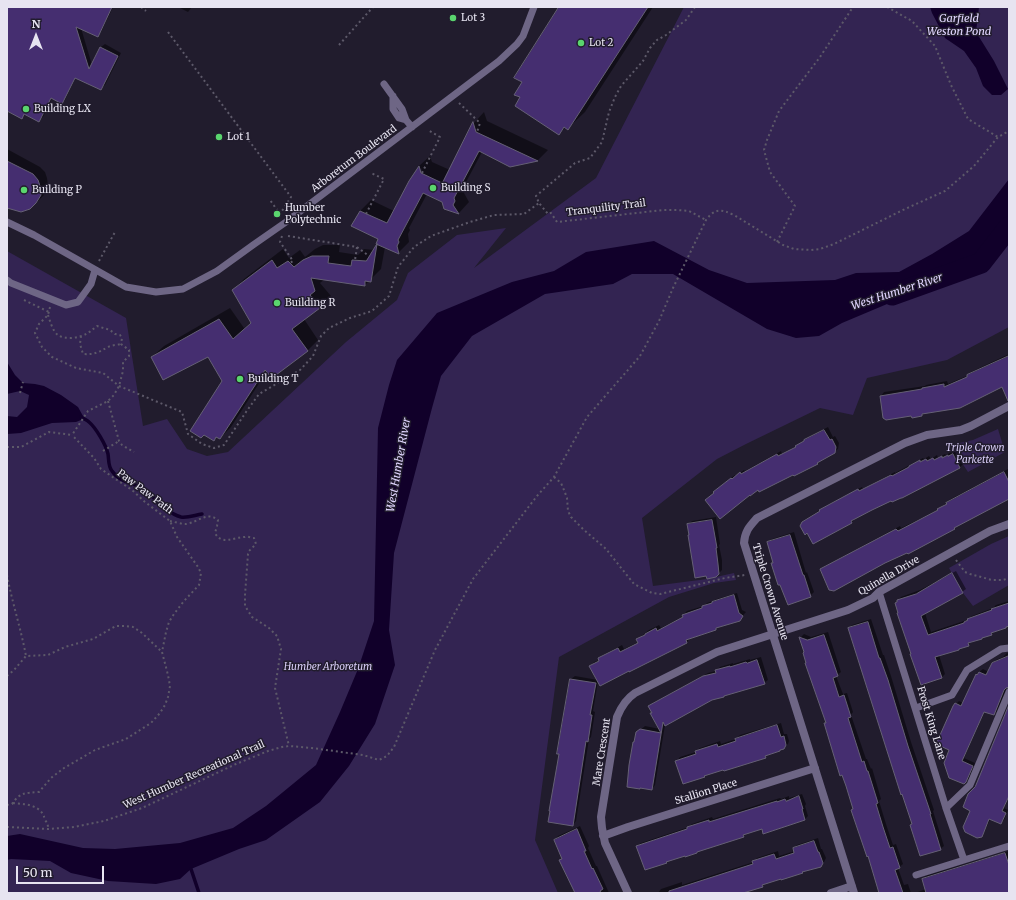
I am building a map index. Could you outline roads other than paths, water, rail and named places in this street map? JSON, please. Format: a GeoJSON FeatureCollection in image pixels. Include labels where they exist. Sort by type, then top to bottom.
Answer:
{"type":"FeatureCollection","features":[{"type":"Feature","properties":{"kind":"street","name":"Triple Crown Avenue"},"geometry":{"type":"LineString","coordinates":[[853,890],[744,543],[748,528],[757,518],[905,443],[927,436],[961,430],[1009,406]]}},
{"type":"Feature","properties":{"kind":"street","name":"Quinella Drive"},"geometry":{"type":"LineString","coordinates":[[773,634],[848,610],[873,598],[879,592],[990,531],[1009,524]]}},
{"type":"Feature","properties":{"kind":"street","name":"Mare Crescent"},"geometry":{"type":"LineString","coordinates":[[628,893],[605,843],[601,817],[617,717],[622,706],[628,698],[635,693],[717,652],[773,634]]}},
{"type":"Feature","properties":{"kind":"street","name":"Stallion Place"},"geometry":{"type":"LineString","coordinates":[[603,836],[815,768]]}},
{"type":"Feature","properties":{"kind":"street"},"geometry":{"type":"LineString","coordinates":[[831,893],[853,890]]}},
{"type":"Feature","properties":{"kind":"lane","name":"Arboretum Boulevard"},"geometry":{"type":"LineString","coordinates":[[7,223],[34,235],[126,287],[156,292],[183,289],[217,271],[286,222],[499,61],[517,44],[522,36],[534,7]]}},
{"type":"Feature","properties":{"kind":"lane"},"geometry":{"type":"LineString","coordinates":[[384,84],[402,109],[406,120],[412,127]]}},
{"type":"Feature","properties":{"kind":"lane"},"geometry":{"type":"LineString","coordinates":[[7,280],[11,283],[66,304],[78,302],[91,284],[95,270]]}},
{"type":"Feature","properties":{"kind":"lane","name":"Frost King Lane"},"geometry":{"type":"LineString","coordinates":[[879,592],[946,808],[964,860]]}},
{"type":"Feature","properties":{"kind":"lane"},"geometry":{"type":"LineString","coordinates":[[916,708],[952,695],[967,670],[1001,650],[1009,648]]}},
{"type":"Feature","properties":{"kind":"lane"},"geometry":{"type":"LineString","coordinates":[[946,808],[970,785],[1009,692]]}},
{"type":"Feature","properties":{"kind":"lane"},"geometry":{"type":"LineString","coordinates":[[916,875],[1009,846]]}},
{"type":"Feature","properties":{"kind":"water","name":"Garfield Weston Pond"},"geometry":{"type":"Polygon","coordinates":[[[930,7],[979,7],[976,32],[994,61],[1008,89],[1001,95],[992,95],[983,86],[976,68],[964,51],[945,38],[930,7]]]}},
{"type":"Feature","properties":{"kind":"water"},"geometry":{"type":"Polygon","coordinates":[[[1009,179],[1009,231],[947,277],[918,286],[899,299],[842,323],[819,336],[796,338],[767,329],[673,274],[632,274],[613,284],[545,294],[472,336],[441,376],[394,553],[389,630],[395,665],[375,724],[349,766],[320,802],[266,840],[239,849],[191,869],[180,879],[156,884],[108,881],[71,873],[50,861],[7,860],[7,836],[20,834],[83,848],[115,849],[180,843],[233,828],[266,806],[316,765],[358,669],[374,621],[378,428],[389,385],[397,360],[437,313],[512,282],[554,271],[586,252],[654,241],[709,270],[747,283],[835,280],[856,273],[899,272],[969,231],[1009,179]]]}},
{"type":"Feature","properties":{"kind":"water"},"geometry":{"type":"Polygon","coordinates":[[[7,362],[15,375],[23,383],[44,386],[61,395],[78,407],[83,416],[81,420],[76,422],[52,423],[21,433],[7,434],[7,416],[17,417],[27,407],[29,395],[20,391],[7,394],[7,362]]]}},
{"type":"Feature","properties":{"kind":"waterway","name":"West Humber River"},"geometry":{"type":"LineString","coordinates":[[892,295],[981,263],[1009,227]]}},
{"type":"Feature","properties":{"kind":"waterway"},"geometry":{"type":"LineString","coordinates":[[81,417],[95,428],[107,450],[109,465],[115,475],[147,491],[166,509],[177,516],[186,517],[202,514]]}},
{"type":"Feature","properties":{"kind":"waterway"},"geometry":{"type":"LineString","coordinates":[[191,869],[199,893]]}},
{"type":"Feature","properties":{"kind":"place","name":"Lot 3"},"geometry":{"type":"Point","coordinates":[453,18]}},
{"type":"Feature","properties":{"kind":"place","name":"Lot 2"},"geometry":{"type":"Point","coordinates":[581,43]}},
{"type":"Feature","properties":{"kind":"place","name":"Building LX"},"geometry":{"type":"Point","coordinates":[26,109]}},
{"type":"Feature","properties":{"kind":"place","name":"Lot 1"},"geometry":{"type":"Point","coordinates":[219,137]}},
{"type":"Feature","properties":{"kind":"place","name":"Building S"},"geometry":{"type":"Point","coordinates":[433,188]}},
{"type":"Feature","properties":{"kind":"place","name":"Building P"},"geometry":{"type":"Point","coordinates":[24,190]}},
{"type":"Feature","properties":{"kind":"place","name":"Humber Polytechnic"},"geometry":{"type":"Point","coordinates":[277,214]}},
{"type":"Feature","properties":{"kind":"place","name":"Building R"},"geometry":{"type":"Point","coordinates":[277,303]}},
{"type":"Feature","properties":{"kind":"place","name":"Building T"},"geometry":{"type":"Point","coordinates":[240,379]}},
{"type":"Feature","properties":{"kind":"park label","name":"Triple Crown Parkette"},"geometry":{"type":"Point","coordinates":[975,454]}},
{"type":"Feature","properties":{"kind":"park label","name":"Humber Arboretum"},"geometry":{"type":"Point","coordinates":[328,667]}}]}
